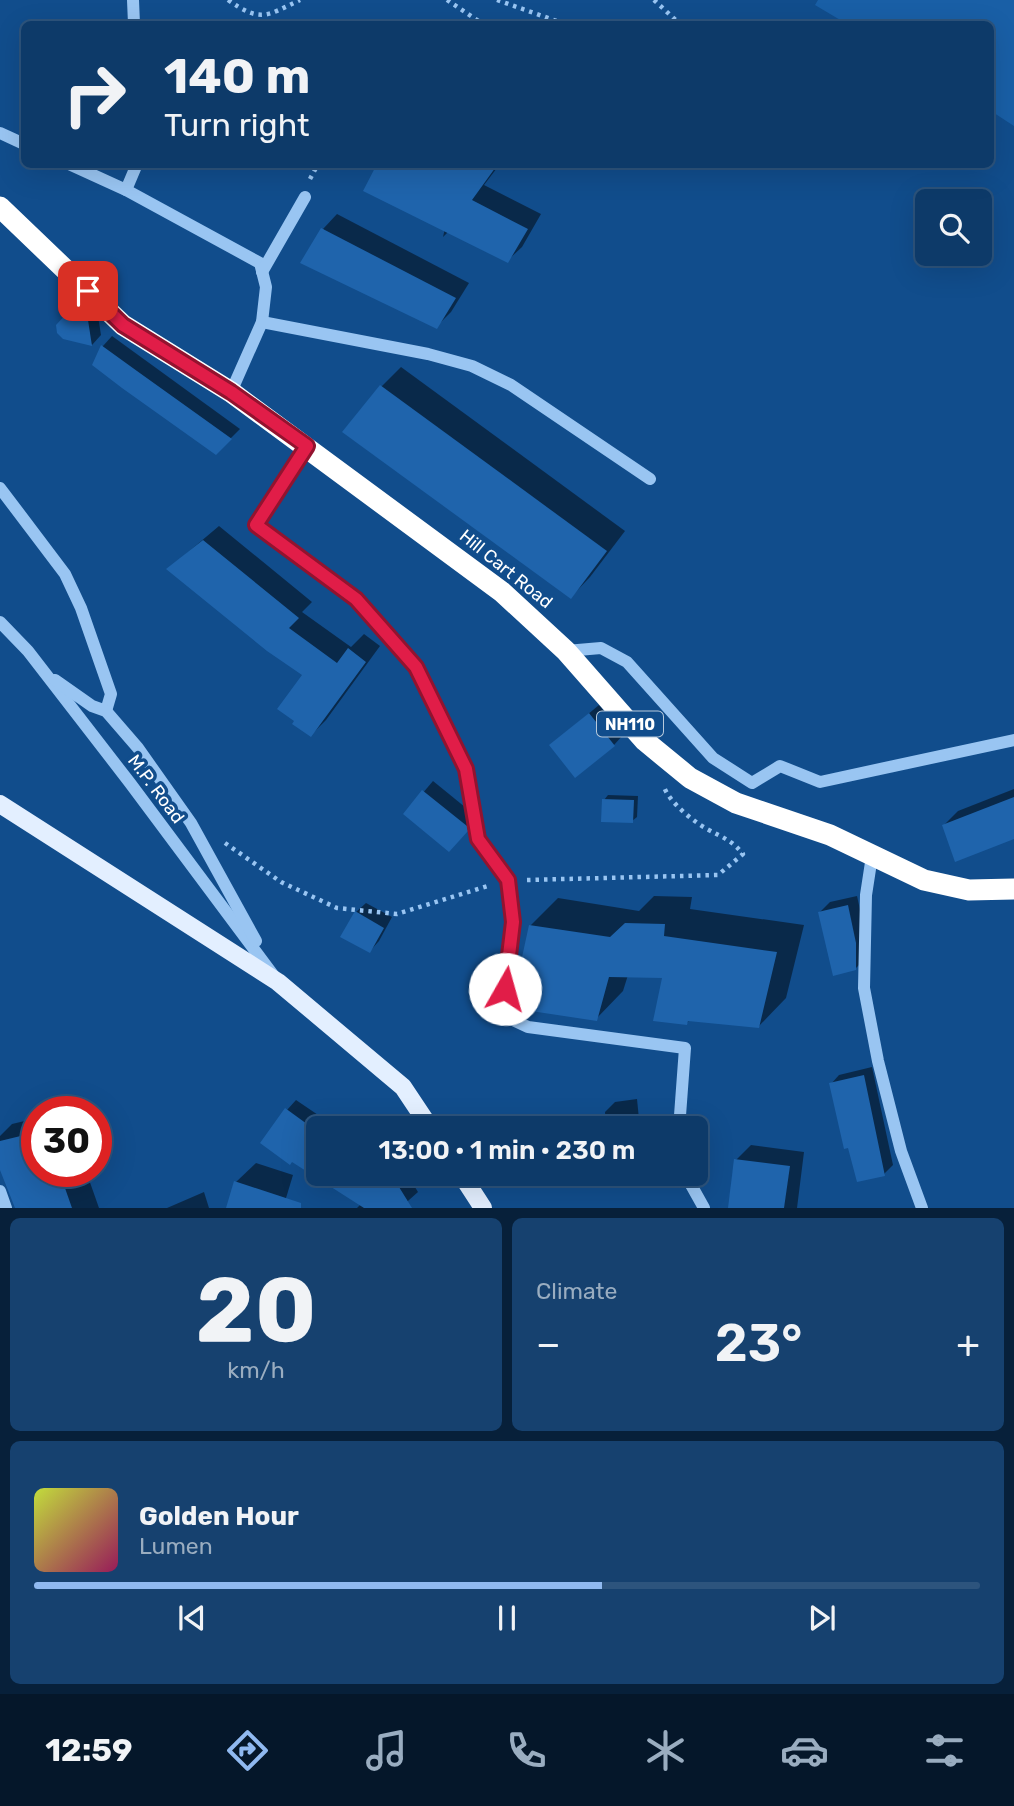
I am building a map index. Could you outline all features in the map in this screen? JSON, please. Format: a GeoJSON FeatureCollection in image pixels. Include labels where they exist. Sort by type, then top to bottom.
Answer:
{"type":"FeatureCollection","features":[{"type":"Feature","properties":{"kind":"highway","name":"Hill Cart Road"},"geometry":{"type":"LineString","coordinates":[[0,207],[123,325],[231,392],[477,572],[533,619],[566,651],[645,741],[690,778],[736,803],[830,835],[914,875],[970,890],[1014,889]]}},
{"type":"Feature","properties":{"kind":"main road"},"geometry":{"type":"LineString","coordinates":[[0,804],[278,982],[403,1087],[422,1116]]}},
{"type":"Feature","properties":{"kind":"main road"},"geometry":{"type":"LineString","coordinates":[[469,1186],[483,1208]]}},
{"type":"Feature","properties":{"kind":"street"},"geometry":{"type":"LineString","coordinates":[[133,0],[134,21]]}},
{"type":"Feature","properties":{"kind":"street"},"geometry":{"type":"LineString","coordinates":[[0,133],[21,143]]}},
{"type":"Feature","properties":{"kind":"street"},"geometry":{"type":"LineString","coordinates":[[78,168],[126,190],[260,263],[266,288],[262,322],[231,392]]}},
{"type":"Feature","properties":{"kind":"street"},"geometry":{"type":"LineString","coordinates":[[126,190],[135,168]]}},
{"type":"Feature","properties":{"kind":"street"},"geometry":{"type":"LineString","coordinates":[[262,272],[305,197]]}},
{"type":"Feature","properties":{"kind":"street"},"geometry":{"type":"LineString","coordinates":[[262,322],[428,354],[472,366],[511,385],[650,479]]}},
{"type":"Feature","properties":{"kind":"street"},"geometry":{"type":"LineString","coordinates":[[307,446],[256,525],[356,599],[416,667],[466,769],[478,839],[508,880],[513,922],[502,1012],[528,1027],[685,1048],[680,1116]]}},
{"type":"Feature","properties":{"kind":"street"},"geometry":{"type":"LineString","coordinates":[[0,488],[65,574],[81,608],[111,694],[106,711]]}},
{"type":"Feature","properties":{"kind":"street","name":"M.P. Road"},"geometry":{"type":"LineString","coordinates":[[0,622],[46,674],[278,982]]}},
{"type":"Feature","properties":{"kind":"street"},"geometry":{"type":"LineString","coordinates":[[566,651],[601,648],[627,662],[713,758],[752,783],[780,766],[820,782],[1014,740]]}},
{"type":"Feature","properties":{"kind":"street"},"geometry":{"type":"LineString","coordinates":[[46,674],[92,706],[106,711],[138,748],[191,823],[278,982]]}},
{"type":"Feature","properties":{"kind":"street"},"geometry":{"type":"LineString","coordinates":[[872,856],[866,895],[864,988],[878,1061],[901,1151],[922,1208]]}},
{"type":"Feature","properties":{"kind":"street"},"geometry":{"type":"LineString","coordinates":[[692,1186],[704,1208]]}},
{"type":"Feature","properties":{"kind":"street"},"geometry":{"type":"LineString","coordinates":[[0,1191],[6,1208]]}},
{"type":"Feature","properties":{"kind":"path"},"geometry":{"type":"LineString","coordinates":[[228,0],[248,14],[266,15],[300,0]]}},
{"type":"Feature","properties":{"kind":"path"},"geometry":{"type":"LineString","coordinates":[[447,0],[478,21]]}},
{"type":"Feature","properties":{"kind":"path"},"geometry":{"type":"LineString","coordinates":[[497,0],[556,21]]}},
{"type":"Feature","properties":{"kind":"path"},"geometry":{"type":"LineString","coordinates":[[654,0],[677,21]]}},
{"type":"Feature","properties":{"kind":"shaded area"},"geometry":{"type":"Polygon","coordinates":[[[818,0],[1014,0],[1014,126],[994,113],[994,21],[842,21],[815,5],[818,0]]]}},
{"type":"Feature","properties":{"kind":"building"},"geometry":{"type":"Polygon","coordinates":[[[375,168],[495,168],[472,200],[528,229],[508,263],[363,191],[375,168]]]}},
{"type":"Feature","properties":{"kind":"building"},"geometry":{"type":"Polygon","coordinates":[[[321,228],[456,298],[437,329],[300,263],[321,228]]]}},
{"type":"Feature","properties":{"kind":"building"},"geometry":{"type":"Polygon","coordinates":[[[69,311],[80,313],[88,320],[92,346],[63,339],[57,333],[56,325],[69,311]]]}},
{"type":"Feature","properties":{"kind":"building"},"geometry":{"type":"Polygon","coordinates":[[[101,345],[232,439],[216,455],[122,388],[92,365],[101,345]]]}},
{"type":"Feature","properties":{"kind":"building"},"geometry":{"type":"Polygon","coordinates":[[[380,385],[607,551],[571,599],[342,432],[380,385]]]}},
{"type":"Feature","properties":{"kind":"building"},"geometry":{"type":"Polygon","coordinates":[[[203,540],[299,618],[289,628],[337,663],[348,648],[366,662],[311,737],[277,709],[302,675],[267,651],[166,569],[203,540]]]}},
{"type":"Feature","properties":{"kind":"building"},"geometry":{"type":"Polygon","coordinates":[[[589,713],[615,746],[575,778],[549,745],[589,713]]]}},
{"type":"Feature","properties":{"kind":"building"},"geometry":{"type":"Polygon","coordinates":[[[422,790],[467,826],[468,831],[449,852],[403,814],[422,790]]]}},
{"type":"Feature","properties":{"kind":"building"},"geometry":{"type":"Polygon","coordinates":[[[1014,797],[1014,839],[955,862],[942,825],[1014,797]]]}},
{"type":"Feature","properties":{"kind":"building"},"geometry":{"type":"Polygon","coordinates":[[[602,799],[634,800],[633,823],[601,822],[602,799]]]}},
{"type":"Feature","properties":{"kind":"building"},"geometry":{"type":"Polygon","coordinates":[[[848,905],[856,943],[856,970],[833,976],[818,912],[848,905]]]}},
{"type":"Feature","properties":{"kind":"building"},"geometry":{"type":"Polygon","coordinates":[[[355,911],[384,928],[370,953],[340,937],[355,911]]]}},
{"type":"Feature","properties":{"kind":"building"},"geometry":{"type":"Polygon","coordinates":[[[625,923],[665,924],[664,936],[777,952],[759,1028],[688,1021],[687,1025],[653,1021],[662,978],[609,977],[597,1021],[511,1008],[529,925],[610,937],[625,923]]]}},
{"type":"Feature","properties":{"kind":"building"},"geometry":{"type":"Polygon","coordinates":[[[864,1075],[885,1176],[857,1182],[848,1148],[844,1149],[829,1083],[864,1075]]]}},
{"type":"Feature","properties":{"kind":"building"},"geometry":{"type":"Polygon","coordinates":[[[285,1108],[306,1123],[306,1171],[292,1162],[290,1165],[260,1143],[285,1108]]]}},
{"type":"Feature","properties":{"kind":"building"},"geometry":{"type":"Polygon","coordinates":[[[21,1136],[21,1187],[65,1187],[72,1208],[15,1208],[0,1170],[0,1141],[21,1136]]]}},
{"type":"Feature","properties":{"kind":"building"},"geometry":{"type":"Polygon","coordinates":[[[734,1159],[790,1166],[784,1208],[728,1208],[734,1159]]]}},
{"type":"Feature","properties":{"kind":"building"},"geometry":{"type":"Polygon","coordinates":[[[234,1181],[301,1203],[301,1208],[226,1208],[234,1181]]]}},
{"type":"Feature","properties":{"kind":"building"},"geometry":{"type":"Polygon","coordinates":[[[330,1186],[398,1186],[412,1208],[364,1208],[330,1186]]]}},
{"type":"Feature","properties":{"kind":"route"},"geometry":{"type":"LineString","coordinates":[[88,291],[123,325],[231,392],[307,446],[256,525],[356,599],[416,667],[466,769],[478,839],[508,880],[513,922],[505,989]]}}]}
